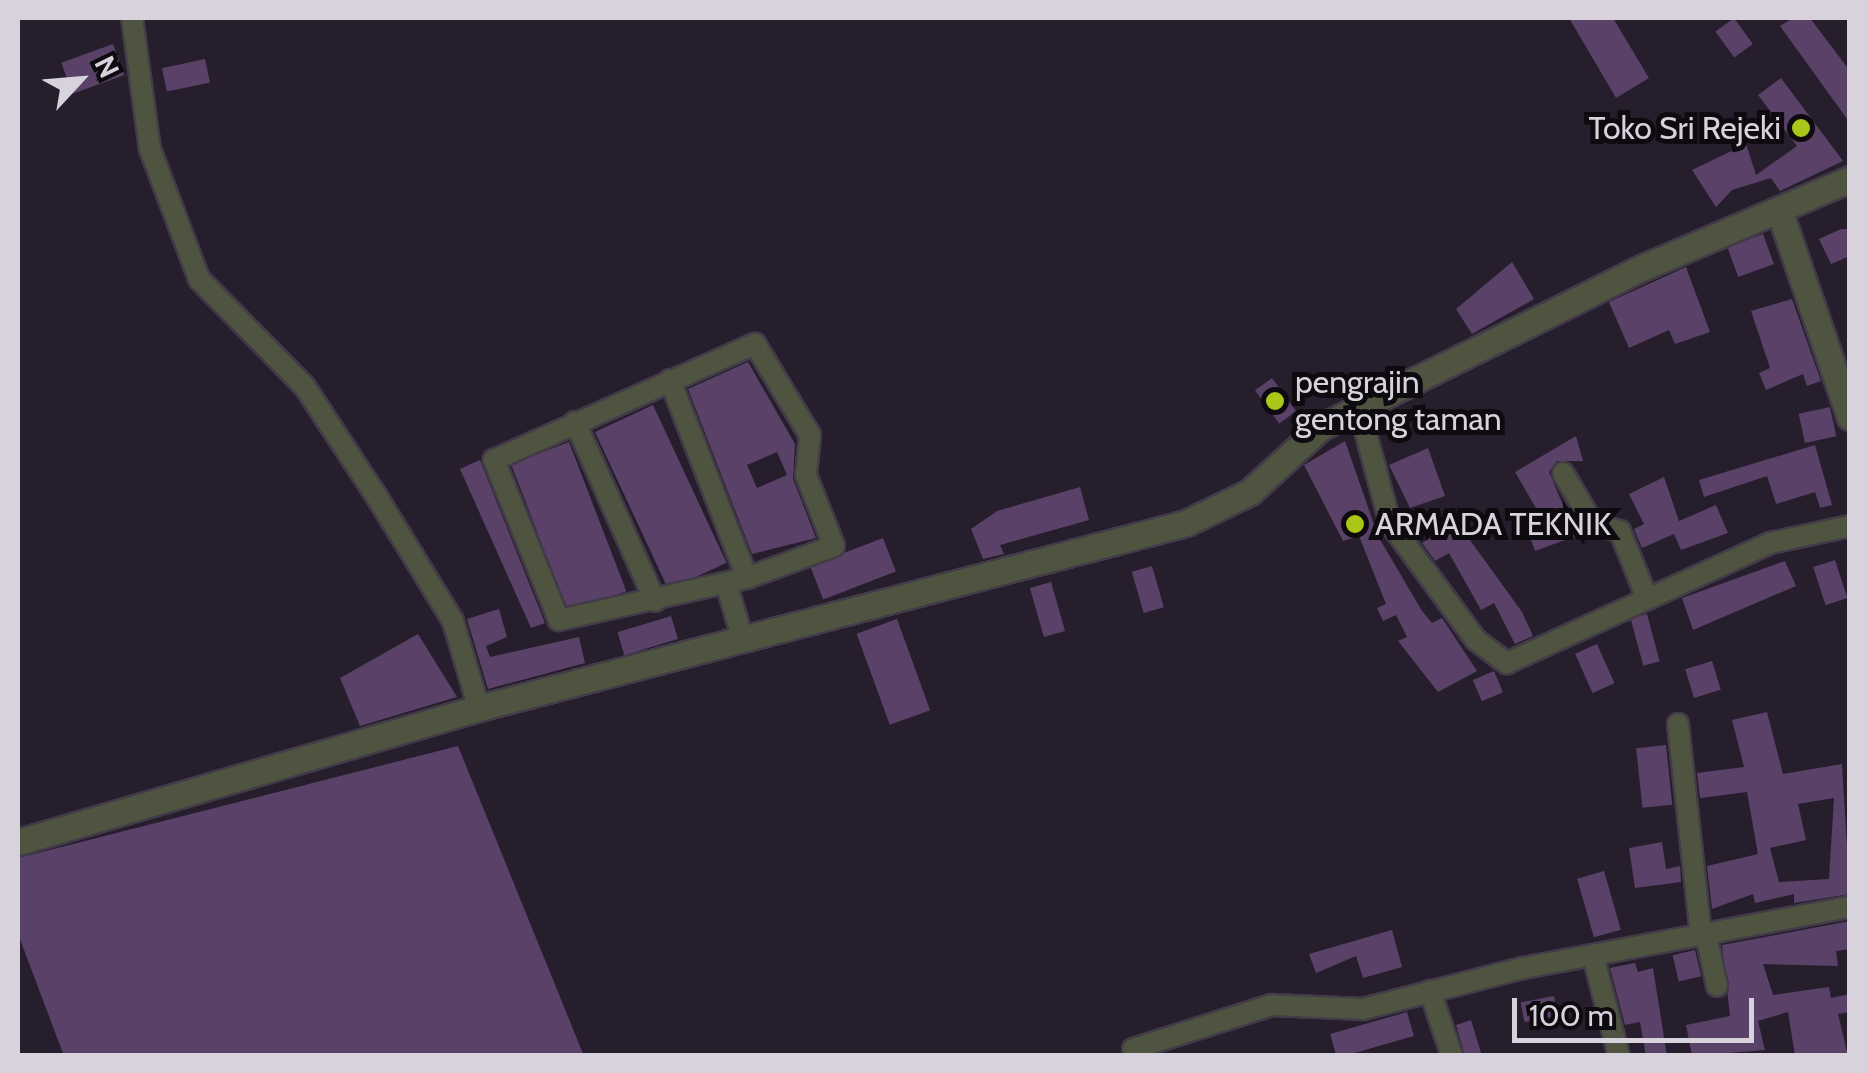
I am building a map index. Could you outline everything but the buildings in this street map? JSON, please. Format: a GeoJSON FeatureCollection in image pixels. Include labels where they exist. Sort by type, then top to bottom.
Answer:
{"type":"FeatureCollection","features":[{"type":"Feature","properties":{"kind":"street"},"geometry":{"type":"LineString","coordinates":[[132,18],[150,149],[200,279],[304,387],[377,497],[453,620],[478,708]]}},
{"type":"Feature","properties":{"kind":"street"},"geometry":{"type":"LineString","coordinates":[[18,842],[478,708],[1186,523],[1250,492],[1298,444],[1359,408],[1850,179]]}},
{"type":"Feature","properties":{"kind":"street"},"geometry":{"type":"LineString","coordinates":[[1778,210],[1850,417]]}},
{"type":"Feature","properties":{"kind":"street"},"geometry":{"type":"LineString","coordinates":[[760,346],[810,435],[806,475],[834,546],[737,580],[568,621],[556,615],[493,465],[575,422],[760,346]]}},
{"type":"Feature","properties":{"kind":"street"},"geometry":{"type":"LineString","coordinates":[[670,380],[737,580],[744,640]]}},
{"type":"Feature","properties":{"kind":"street"},"geometry":{"type":"LineString","coordinates":[[1359,408],[1390,523],[1476,640],[1500,659],[1514,661],[1646,596],[1770,543],[1850,526]]}},
{"type":"Feature","properties":{"kind":"street"},"geometry":{"type":"LineString","coordinates":[[575,422],[654,601]]}},
{"type":"Feature","properties":{"kind":"street"},"geometry":{"type":"LineString","coordinates":[[1562,473],[1592,524],[1620,531],[1646,596]]}},
{"type":"Feature","properties":{"kind":"street"},"geometry":{"type":"LineString","coordinates":[[1678,724],[1704,935],[1717,986]]}},
{"type":"Feature","properties":{"kind":"street"},"geometry":{"type":"LineString","coordinates":[[1132,1049],[1272,1005],[1363,1010],[1593,954],[1850,908]]}},
{"type":"Feature","properties":{"kind":"street"},"geometry":{"type":"LineString","coordinates":[[1593,954],[1619,1056]]}},
{"type":"Feature","properties":{"kind":"street"},"geometry":{"type":"LineString","coordinates":[[1430,991],[1452,1056]]}},
{"type":"Feature","properties":{"kind":"place","name":"Toko Sri Rejeki"},"geometry":{"type":"Point","coordinates":[1801,128]}},
{"type":"Feature","properties":{"kind":"place","name":"pengrajin gentong taman"},"geometry":{"type":"Point","coordinates":[1275,401]}},
{"type":"Feature","properties":{"kind":"place","name":"ARMADA TEKNIK"},"geometry":{"type":"Point","coordinates":[1355,524]}}]}
